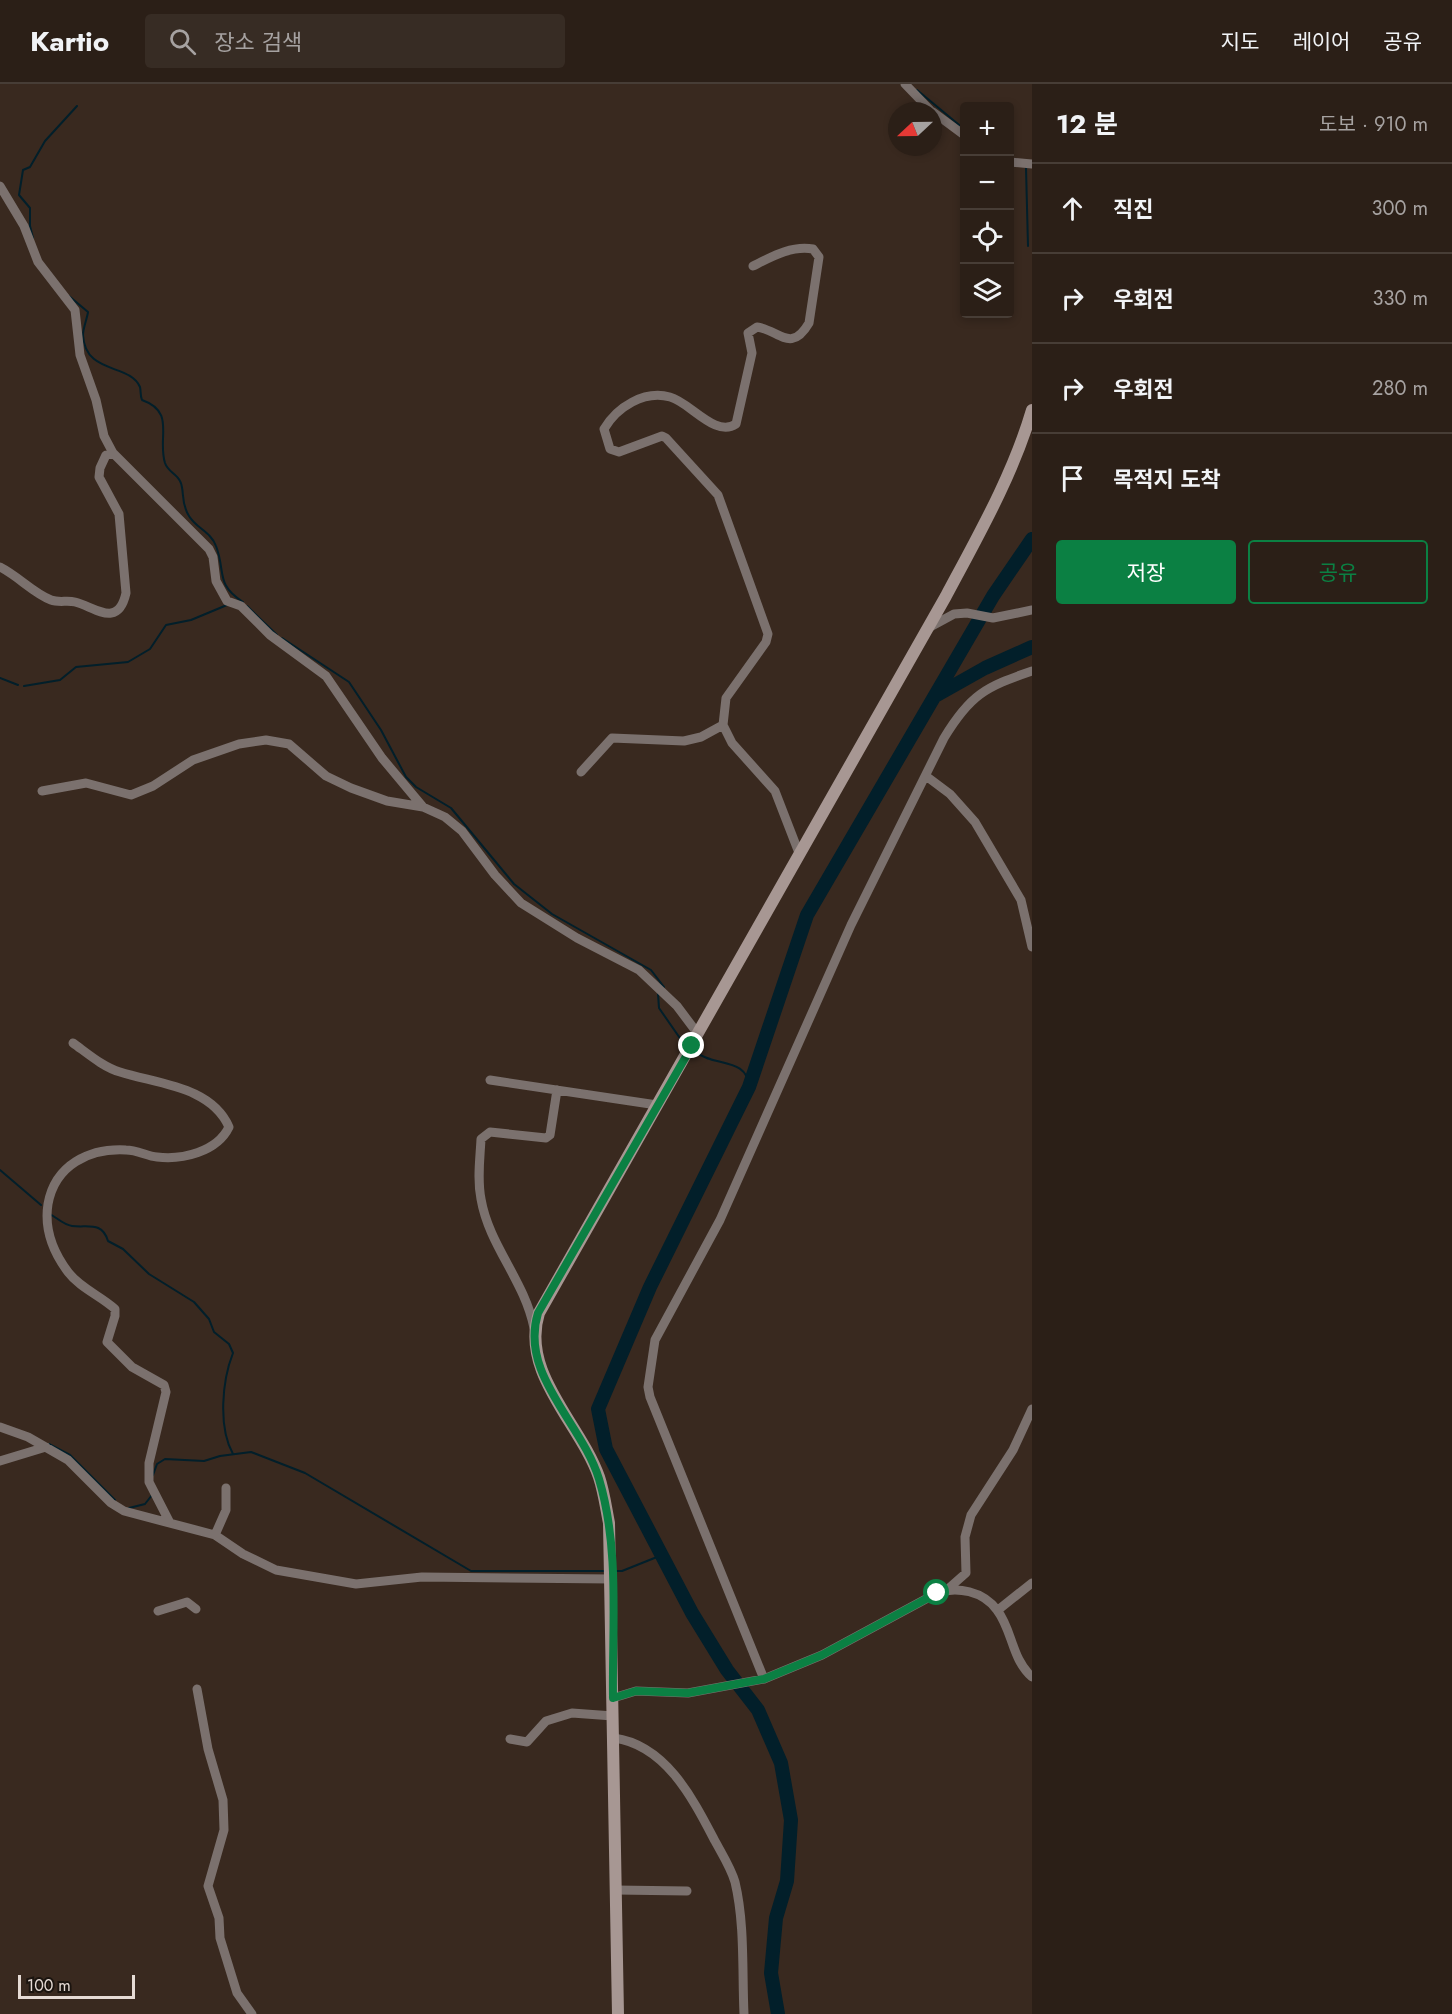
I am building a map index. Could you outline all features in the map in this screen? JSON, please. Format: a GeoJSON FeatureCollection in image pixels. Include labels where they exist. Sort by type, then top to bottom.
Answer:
{"type":"FeatureCollection","features":[{"type":"Feature","properties":{"kind":"main road"},"geometry":{"type":"LineString","coordinates":[[618,2014],[612,1574],[609,1522],[599,1477],[578,1434],[540,1368],[533,1343],[534,1328],[538,1313],[928,629],[988,516],[1026,432],[1032,410]]}},
{"type":"Feature","properties":{"kind":"street"},"geometry":{"type":"LineString","coordinates":[[905,84],[922,102]]}},
{"type":"Feature","properties":{"kind":"street"},"geometry":{"type":"LineString","coordinates":[[942,119],[960,132]]}},
{"type":"Feature","properties":{"kind":"street"},"geometry":{"type":"LineString","coordinates":[[1014,162],[1032,164]]}},
{"type":"Feature","properties":{"kind":"street"},"geometry":{"type":"LineString","coordinates":[[0,186],[24,226],[38,262],[75,310],[80,355],[96,400],[104,436],[113,453],[209,549],[213,557],[216,581],[227,601],[240,606],[270,635],[319,669],[335,685],[382,758],[423,807]]}},
{"type":"Feature","properties":{"kind":"street"},"geometry":{"type":"LineString","coordinates":[[753,266],[777,254],[805,248],[813,249],[819,257],[809,323],[804,331],[792,339],[782,339],[769,330],[757,327],[748,333],[752,353],[736,423],[727,427],[717,425],[668,397],[636,399],[618,412],[604,429],[606,444],[615,452],[639,447],[662,436],[666,438],[686,463],[714,488],[727,515],[768,634],[766,642],[726,698],[723,725],[732,743],[775,790],[799,853]]}},
{"type":"Feature","properties":{"kind":"street"},"geometry":{"type":"LineString","coordinates":[[0,567],[54,601],[75,602],[107,614],[117,610],[124,602],[126,593],[119,514],[99,477],[106,455],[113,453]]}},
{"type":"Feature","properties":{"kind":"street"},"geometry":{"type":"LineString","coordinates":[[928,629],[954,614],[967,613],[993,618],[1032,610]]}},
{"type":"Feature","properties":{"kind":"street"},"geometry":{"type":"LineString","coordinates":[[760,1679],[650,1397],[648,1387],[652,1351],[655,1340],[720,1220],[850,925],[944,738],[970,703],[994,684],[1032,671]]}},
{"type":"Feature","properties":{"kind":"street"},"geometry":{"type":"LineString","coordinates":[[581,772],[612,738],[684,741],[701,737],[723,725]]}},
{"type":"Feature","properties":{"kind":"street"},"geometry":{"type":"LineString","coordinates":[[42,791],[86,783],[131,795],[153,786],[193,760],[245,742],[266,740],[289,744],[327,777],[361,793],[387,801],[423,807],[453,822],[521,903],[577,938],[623,959],[645,975],[677,1006],[698,1034]]}},
{"type":"Feature","properties":{"kind":"street"},"geometry":{"type":"LineString","coordinates":[[926,776],[950,794],[975,822],[1021,900],[1032,947]]}},
{"type":"Feature","properties":{"kind":"street"},"geometry":{"type":"LineString","coordinates":[[73,1043],[119,1072],[193,1092],[224,1117],[229,1127],[225,1136],[212,1145],[193,1154],[176,1158],[155,1157],[128,1150],[98,1152],[78,1158],[61,1174],[50,1195],[46,1215],[54,1249],[69,1274],[115,1310],[116,1316],[107,1342],[132,1367],[164,1385],[166,1392],[149,1463],[149,1482],[169,1521]]}},
{"type":"Feature","properties":{"kind":"street"},"geometry":{"type":"LineString","coordinates":[[489,1080],[657,1104]]}},
{"type":"Feature","properties":{"kind":"street"},"geometry":{"type":"LineString","coordinates":[[534,1328],[531,1311],[493,1236],[481,1201],[479,1181],[481,1139],[490,1132],[546,1138],[550,1135],[557,1090]]}},
{"type":"Feature","properties":{"kind":"street"},"geometry":{"type":"LineString","coordinates":[[613,1698],[636,1691],[688,1693],[760,1679],[822,1655],[949,1588],[966,1573],[965,1537],[971,1515],[1013,1450],[1032,1408]]}},
{"type":"Feature","properties":{"kind":"street"},"geometry":{"type":"LineString","coordinates":[[0,1427],[46,1447],[83,1473],[111,1503],[124,1511],[169,1521],[215,1535],[243,1554],[276,1570],[328,1581],[356,1584],[422,1576],[612,1574]]}},
{"type":"Feature","properties":{"kind":"street"},"geometry":{"type":"LineString","coordinates":[[0,1461],[46,1447]]}},
{"type":"Feature","properties":{"kind":"street"},"geometry":{"type":"LineString","coordinates":[[215,1535],[226,1510],[226,1488]]}},
{"type":"Feature","properties":{"kind":"street"},"geometry":{"type":"LineString","coordinates":[[998,1610],[1032,1583]]}},
{"type":"Feature","properties":{"kind":"street"},"geometry":{"type":"LineString","coordinates":[[949,1588],[970,1591],[998,1610],[1019,1662],[1032,1677]]}},
{"type":"Feature","properties":{"kind":"street"},"geometry":{"type":"LineString","coordinates":[[158,1611],[186,1602],[196,1609]]}},
{"type":"Feature","properties":{"kind":"street"},"geometry":{"type":"LineString","coordinates":[[197,1689],[208,1749],[223,1800],[224,1830],[208,1886],[219,1918],[220,1938],[235,1987],[252,2014]]}},
{"type":"Feature","properties":{"kind":"street"},"geometry":{"type":"LineString","coordinates":[[510,1739],[527,1742],[546,1721],[572,1713],[613,1716]]}},
{"type":"Feature","properties":{"kind":"street"},"geometry":{"type":"LineString","coordinates":[[614,1738],[629,1740],[645,1749],[683,1785],[734,1879],[740,1921],[744,2014]]}},
{"type":"Feature","properties":{"kind":"street"},"geometry":{"type":"LineString","coordinates":[[616,1890],[687,1891]]}},
{"type":"Feature","properties":{"kind":"waterway"},"geometry":{"type":"LineString","coordinates":[[917,90],[960,126]]}},
{"type":"Feature","properties":{"kind":"waterway"},"geometry":{"type":"LineString","coordinates":[[33,238],[30,208],[19,195],[23,170],[30,167],[45,141],[77,106]]}},
{"type":"Feature","properties":{"kind":"waterway"},"geometry":{"type":"LineString","coordinates":[[1026,168],[1028,246]]}},
{"type":"Feature","properties":{"kind":"waterway"},"geometry":{"type":"LineString","coordinates":[[69,296],[88,312],[83,335],[91,357],[135,380],[140,387],[142,400],[159,411],[163,426],[165,463],[180,481],[184,506],[189,516],[214,541],[228,589],[243,602]]}},
{"type":"Feature","properties":{"kind":"waterway"},"geometry":{"type":"LineString","coordinates":[[778,2014],[771,1973],[776,1918],[787,1881],[791,1820],[781,1763],[758,1710],[727,1670],[692,1613],[606,1449],[598,1409],[650,1287],[749,1087],[807,915],[993,596],[1032,539]]}},
{"type":"Feature","properties":{"kind":"waterway"},"geometry":{"type":"LineString","coordinates":[[24,686],[60,680],[76,667],[128,662],[150,649],[166,625],[191,620],[227,605]]}},
{"type":"Feature","properties":{"kind":"waterway"},"geometry":{"type":"LineString","coordinates":[[247,606],[277,635]]}},
{"type":"Feature","properties":{"kind":"waterway"},"geometry":{"type":"LineString","coordinates":[[282,638],[349,682],[381,730],[406,777],[416,787],[451,808],[514,884],[552,914],[651,970],[664,987]]}},
{"type":"Feature","properties":{"kind":"waterway"},"geometry":{"type":"LineString","coordinates":[[937,695],[985,668],[1032,647]]}},
{"type":"Feature","properties":{"kind":"waterway"},"geometry":{"type":"LineString","coordinates":[[0,678],[18,685]]}},
{"type":"Feature","properties":{"kind":"waterway"},"geometry":{"type":"LineString","coordinates":[[658,994],[659,1008],[684,1044]]}},
{"type":"Feature","properties":{"kind":"waterway"},"geometry":{"type":"LineString","coordinates":[[696,1052],[703,1057],[743,1071],[749,1087]]}},
{"type":"Feature","properties":{"kind":"waterway"},"geometry":{"type":"LineString","coordinates":[[0,1170],[41,1205]]}},
{"type":"Feature","properties":{"kind":"waterway"},"geometry":{"type":"LineString","coordinates":[[50,1214],[69,1225],[102,1230],[108,1241],[123,1249],[149,1274],[194,1302],[209,1319],[214,1332],[229,1344],[233,1353],[226,1377],[223,1404],[225,1431],[233,1454]]}},
{"type":"Feature","properties":{"kind":"waterway"},"geometry":{"type":"LineString","coordinates":[[49,1444],[70,1455],[115,1500]]}},
{"type":"Feature","properties":{"kind":"waterway"},"geometry":{"type":"LineString","coordinates":[[153,1475],[157,1464],[165,1459],[204,1461],[220,1456],[251,1452],[305,1473],[471,1571],[605,1571]]}},
{"type":"Feature","properties":{"kind":"waterway"},"geometry":{"type":"LineString","coordinates":[[129,1508],[145,1504],[152,1495]]}},
{"type":"Feature","properties":{"kind":"waterway"},"geometry":{"type":"LineString","coordinates":[[614,1571],[622,1571],[662,1555]]}},
{"type":"Feature","properties":{"kind":"route"},"geometry":{"type":"LineString","coordinates":[[692,1046],[538,1313],[534,1328],[533,1343],[537,1359],[599,1477],[609,1522],[613,1698],[648,1690],[688,1693],[764,1679],[822,1655],[937,1593]]}}]}
